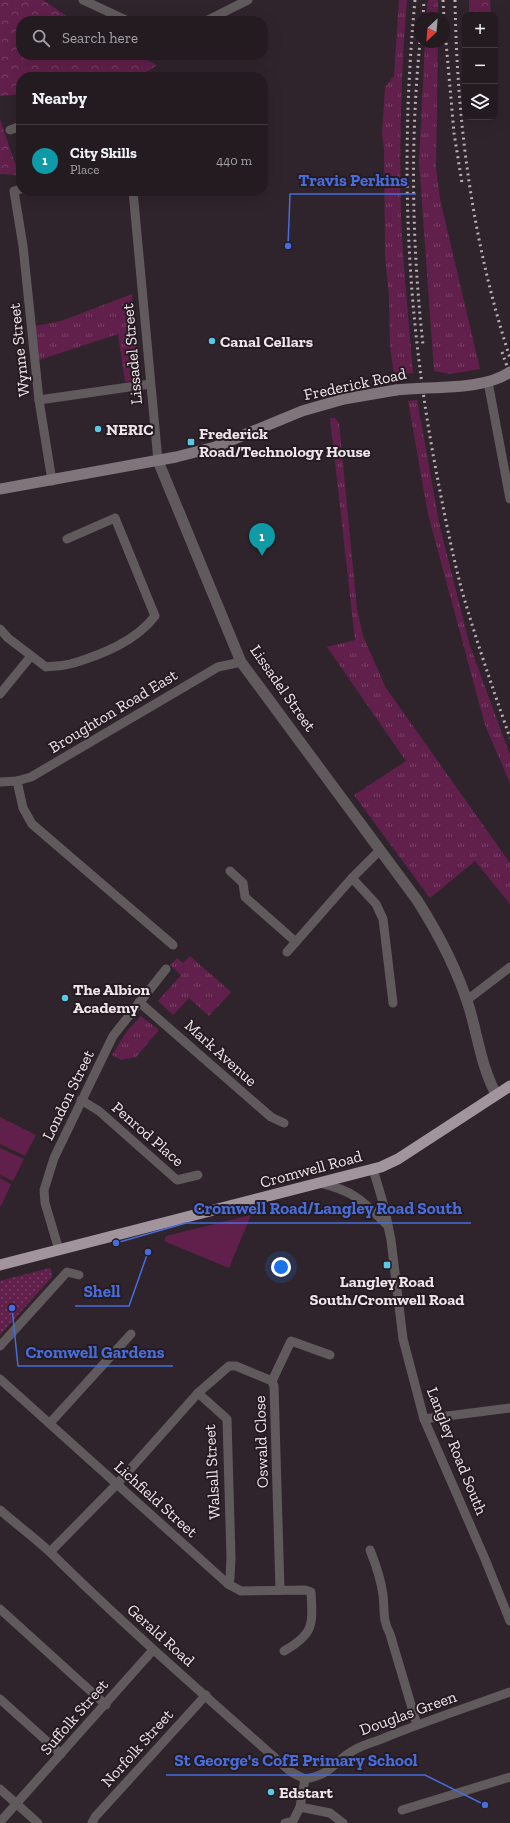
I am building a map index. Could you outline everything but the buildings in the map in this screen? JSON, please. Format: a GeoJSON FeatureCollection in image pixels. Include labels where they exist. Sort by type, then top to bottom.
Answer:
{"type":"FeatureCollection","features":[{"type":"Feature","properties":{"kind":"highway","name":"Cromwell Road"},"geometry":{"type":"LineString","coordinates":[[0,1265],[381,1167],[398,1159],[510,1086]]}},
{"type":"Feature","properties":{"kind":"main road","name":"Frederick Road"},"geometry":{"type":"LineString","coordinates":[[0,490],[158,461],[215,447],[302,411],[333,402],[396,390],[467,386],[488,382],[510,372]]}},
{"type":"Feature","properties":{"kind":"street"},"geometry":{"type":"LineString","coordinates":[[83,0],[117,16]]}},
{"type":"Feature","properties":{"kind":"street"},"geometry":{"type":"LineString","coordinates":[[216,16],[248,0]]}},
{"type":"Feature","properties":{"kind":"street"},"geometry":{"type":"LineString","coordinates":[[10,130],[16,128]]}},
{"type":"Feature","properties":{"kind":"street","name":"Wynne Street"},"geometry":{"type":"LineString","coordinates":[[19,196],[39,400],[52,481]]}},
{"type":"Feature","properties":{"kind":"street","name":"Lissadel Street"},"geometry":{"type":"LineString","coordinates":[[133,196],[158,461],[241,662],[417,900],[440,936],[467,1000],[483,1064],[496,1094]]}},
{"type":"Feature","properties":{"kind":"street"},"geometry":{"type":"LineString","coordinates":[[488,382],[510,499]]}},
{"type":"Feature","properties":{"kind":"street"},"geometry":{"type":"LineString","coordinates":[[39,400],[150,384]]}},
{"type":"Feature","properties":{"kind":"street"},"geometry":{"type":"LineString","coordinates":[[0,629],[46,667],[72,664],[132,639],[146,627],[155,616],[115,518],[67,539]]}},
{"type":"Feature","properties":{"kind":"street"},"geometry":{"type":"LineString","coordinates":[[0,694],[31,656]]}},
{"type":"Feature","properties":{"kind":"street","name":"Broughton Road East"},"geometry":{"type":"LineString","coordinates":[[0,782],[17,781],[31,777],[218,667],[241,662]]}},
{"type":"Feature","properties":{"kind":"street"},"geometry":{"type":"LineString","coordinates":[[17,781],[23,808],[32,824],[173,944]]}},
{"type":"Feature","properties":{"kind":"street"},"geometry":{"type":"LineString","coordinates":[[287,952],[352,878],[380,850]]}},
{"type":"Feature","properties":{"kind":"street"},"geometry":{"type":"LineString","coordinates":[[230,871],[243,883],[245,897],[296,942]]}},
{"type":"Feature","properties":{"kind":"street"},"geometry":{"type":"LineString","coordinates":[[352,878],[376,904],[383,919],[393,1003]]}},
{"type":"Feature","properties":{"kind":"street"},"geometry":{"type":"LineString","coordinates":[[467,1000],[510,967]]}},
{"type":"Feature","properties":{"kind":"street","name":"London Street"},"geometry":{"type":"LineString","coordinates":[[59,1250],[45,1204],[44,1190],[54,1158],[113,1036],[166,969]]}},
{"type":"Feature","properties":{"kind":"street","name":"Mark Avenue"},"geometry":{"type":"LineString","coordinates":[[139,1002],[271,1117],[284,1123]]}},
{"type":"Feature","properties":{"kind":"street","name":"Penrod Place"},"geometry":{"type":"LineString","coordinates":[[81,1100],[99,1111],[177,1180],[198,1175]]}},
{"type":"Feature","properties":{"kind":"street","name":"Langley Road South"},"geometry":{"type":"LineString","coordinates":[[373,1169],[384,1206],[388,1226],[399,1299],[403,1339],[424,1419],[485,1559],[510,1621]]}},
{"type":"Feature","properties":{"kind":"street"},"geometry":{"type":"LineString","coordinates":[[320,1183],[340,1188],[358,1197],[388,1226]]}},
{"type":"Feature","properties":{"kind":"street"},"geometry":{"type":"LineString","coordinates":[[0,1346],[67,1272],[79,1275]]}},
{"type":"Feature","properties":{"kind":"street"},"geometry":{"type":"LineString","coordinates":[[50,1424],[131,1334]]}},
{"type":"Feature","properties":{"kind":"street"},"geometry":{"type":"LineString","coordinates":[[272,1381],[291,1341],[330,1355]]}},
{"type":"Feature","properties":{"kind":"street","name":"Oswald Close"},"geometry":{"type":"LineString","coordinates":[[198,1393],[229,1366],[236,1366],[272,1381],[274,1386],[280,1590]]}},
{"type":"Feature","properties":{"kind":"street","name":"Lichfield Street"},"geometry":{"type":"LineString","coordinates":[[0,1379],[228,1584],[241,1591],[305,1590],[311,1592],[312,1615],[309,1630],[301,1641],[284,1651]]}},
{"type":"Feature","properties":{"kind":"street"},"geometry":{"type":"LineString","coordinates":[[50,1552],[117,1484],[198,1393]]}},
{"type":"Feature","properties":{"kind":"street","name":"Walsall Street"},"geometry":{"type":"LineString","coordinates":[[198,1393],[227,1419],[231,1558],[230,1578],[228,1584]]}},
{"type":"Feature","properties":{"kind":"street"},"geometry":{"type":"LineString","coordinates":[[424,1419],[510,1408]]}},
{"type":"Feature","properties":{"kind":"street","name":"Gerald Road"},"geometry":{"type":"LineString","coordinates":[[2,1516],[50,1552],[153,1650],[206,1695],[291,1772],[305,1779]]}},
{"type":"Feature","properties":{"kind":"street"},"geometry":{"type":"LineString","coordinates":[[370,1550],[379,1575],[383,1595],[384,1623],[390,1634],[417,1724]]}},
{"type":"Feature","properties":{"kind":"street"},"geometry":{"type":"LineString","coordinates":[[0,1610],[106,1705]]}},
{"type":"Feature","properties":{"kind":"street","name":"Suffolk Street"},"geometry":{"type":"LineString","coordinates":[[0,1822],[106,1705],[153,1650]]}},
{"type":"Feature","properties":{"kind":"street","name":"Douglas Green"},"geometry":{"type":"LineString","coordinates":[[305,1779],[318,1777],[327,1772],[345,1755],[357,1748],[417,1724],[510,1692]]}},
{"type":"Feature","properties":{"kind":"street","name":"Norfolk Street"},"geometry":{"type":"LineString","coordinates":[[92,1823],[95,1817],[206,1695]]}},
{"type":"Feature","properties":{"kind":"street"},"geometry":{"type":"LineString","coordinates":[[0,1699],[61,1754]]}},
{"type":"Feature","properties":{"kind":"street"},"geometry":{"type":"LineString","coordinates":[[402,1810],[510,1777]]}},
{"type":"Feature","properties":{"kind":"street"},"geometry":{"type":"LineString","coordinates":[[285,1823],[293,1821],[300,1807],[305,1779]]}},
{"type":"Feature","properties":{"kind":"street"},"geometry":{"type":"LineString","coordinates":[[0,1789],[38,1823]]}},
{"type":"Feature","properties":{"kind":"street"},"geometry":{"type":"LineString","coordinates":[[300,1807],[330,1813],[343,1823]]}},
{"type":"Feature","properties":{"kind":"green space"},"geometry":{"type":"Polygon","coordinates":[[[0,0],[43,0],[67,16],[16,16],[16,60],[146,60],[157,65],[146,72],[16,72],[16,94],[0,96],[0,0]]]}},
{"type":"Feature","properties":{"kind":"green space"},"geometry":{"type":"Polygon","coordinates":[[[399,0],[407,0],[401,108],[400,189],[403,255],[413,373],[394,375],[390,347],[389,296],[385,255],[384,148],[382,134],[385,87],[394,76],[399,0]]]}},
{"type":"Feature","properties":{"kind":"green space"},"geometry":{"type":"Polygon","coordinates":[[[428,0],[438,0],[438,12],[427,12],[428,0]]]}},
{"type":"Feature","properties":{"kind":"green space"},"geometry":{"type":"Polygon","coordinates":[[[469,0],[490,0],[491,12],[469,12],[469,0]]]}},
{"type":"Feature","properties":{"kind":"green space"},"geometry":{"type":"Polygon","coordinates":[[[425,48],[438,48],[436,168],[440,199],[480,369],[450,374],[434,371],[419,162],[425,48]]]}},
{"type":"Feature","properties":{"kind":"green space"},"geometry":{"type":"Polygon","coordinates":[[[0,119],[16,166],[16,175],[0,174],[0,119]]]}},
{"type":"Feature","properties":{"kind":"green space"},"geometry":{"type":"Polygon","coordinates":[[[132,294],[138,379],[125,382],[118,334],[39,360],[35,326],[61,321],[132,294]]]}},
{"type":"Feature","properties":{"kind":"green space"},"geometry":{"type":"Polygon","coordinates":[[[417,400],[440,527],[470,646],[510,755],[510,783],[485,725],[428,514],[408,401],[417,400]]]}},
{"type":"Feature","properties":{"kind":"green space"},"geometry":{"type":"Polygon","coordinates":[[[330,418],[335,418],[339,423],[357,609],[363,636],[386,688],[510,863],[510,904],[475,861],[430,898],[354,795],[406,761],[327,647],[355,640],[330,418]]]}},
{"type":"Feature","properties":{"kind":"green space"},"geometry":{"type":"Polygon","coordinates":[[[190,956],[231,992],[209,1016],[189,998],[173,1015],[158,1001],[181,975],[170,965],[177,958],[183,963],[190,956]]]}},
{"type":"Feature","properties":{"kind":"green space"},"geometry":{"type":"Polygon","coordinates":[[[141,1016],[159,1030],[136,1057],[121,1060],[112,1055],[127,1031],[141,1016]]]}},
{"type":"Feature","properties":{"kind":"green space"},"geometry":{"type":"Polygon","coordinates":[[[0,1117],[36,1135],[25,1156],[0,1144],[0,1117]]]}},
{"type":"Feature","properties":{"kind":"green space"},"geometry":{"type":"Polygon","coordinates":[[[0,1148],[24,1159],[13,1181],[0,1175],[0,1148]]]}},
{"type":"Feature","properties":{"kind":"green space"},"geometry":{"type":"Polygon","coordinates":[[[0,1178],[11,1184],[1,1206],[0,1205],[0,1178]]]}},
{"type":"Feature","properties":{"kind":"green space"},"geometry":{"type":"Polygon","coordinates":[[[251,1215],[229,1268],[164,1241],[166,1236],[251,1215]]]}},
{"type":"Feature","properties":{"kind":"green space"},"geometry":{"type":"Polygon","coordinates":[[[50,1268],[52,1277],[0,1335],[0,1281],[50,1268]]]}},
{"type":"Feature","properties":{"kind":"railway"},"geometry":{"type":"LineString","coordinates":[[415,0],[410,59],[408,118],[408,233],[412,291],[425,406],[454,560],[473,628],[510,738]]}},
{"type":"Feature","properties":{"kind":"railway"},"geometry":{"type":"LineString","coordinates":[[423,12],[424,0]]}},
{"type":"Feature","properties":{"kind":"railway"},"geometry":{"type":"LineString","coordinates":[[443,0],[444,12]]}},
{"type":"Feature","properties":{"kind":"railway"},"geometry":{"type":"LineString","coordinates":[[455,0],[459,91],[469,181],[476,226],[486,270],[510,358]]}},
{"type":"Feature","properties":{"kind":"railway"},"geometry":{"type":"LineString","coordinates":[[420,48],[415,117],[414,194],[416,270],[423,345]]}},
{"type":"Feature","properties":{"kind":"railway"},"geometry":{"type":"LineString","coordinates":[[447,48],[454,133],[462,183]]}},
{"type":"Feature","properties":{"kind":"railway"},"geometry":{"type":"LineString","coordinates":[[502,352],[510,375]]}},
{"type":"Feature","properties":{"kind":"place","name":"Travis Perkins"},"geometry":{"type":"Point","coordinates":[288,246]}},
{"type":"Feature","properties":{"kind":"place","name":"Canal Cellars"},"geometry":{"type":"Point","coordinates":[212,341]}},
{"type":"Feature","properties":{"kind":"place","name":"NERIC"},"geometry":{"type":"Point","coordinates":[98,429]}},
{"type":"Feature","properties":{"kind":"place","name":"Frederick Road/Technology House"},"geometry":{"type":"Point","coordinates":[191,442]}},
{"type":"Feature","properties":{"kind":"place","name":"City Skills"},"geometry":{"type":"Point","coordinates":[262,556]}},
{"type":"Feature","properties":{"kind":"place","name":"The Albion Academy"},"geometry":{"type":"Point","coordinates":[65,998]}},
{"type":"Feature","properties":{"kind":"place","name":"Cromwell Road/Langley Road South"},"geometry":{"type":"Point","coordinates":[116,1243]}},
{"type":"Feature","properties":{"kind":"place","name":"Shell"},"geometry":{"type":"Point","coordinates":[148,1252]}},
{"type":"Feature","properties":{"kind":"place","name":"Langley Road South/Cromwell Road"},"geometry":{"type":"Point","coordinates":[387,1265]}},
{"type":"Feature","properties":{"kind":"place","name":"Cromwell Gardens"},"geometry":{"type":"Point","coordinates":[12,1308]}},
{"type":"Feature","properties":{"kind":"place","name":"Edstart"},"geometry":{"type":"Point","coordinates":[271,1792]}},
{"type":"Feature","properties":{"kind":"place","name":"St George's CofE Primary School"},"geometry":{"type":"Point","coordinates":[485,1805]}}]}
